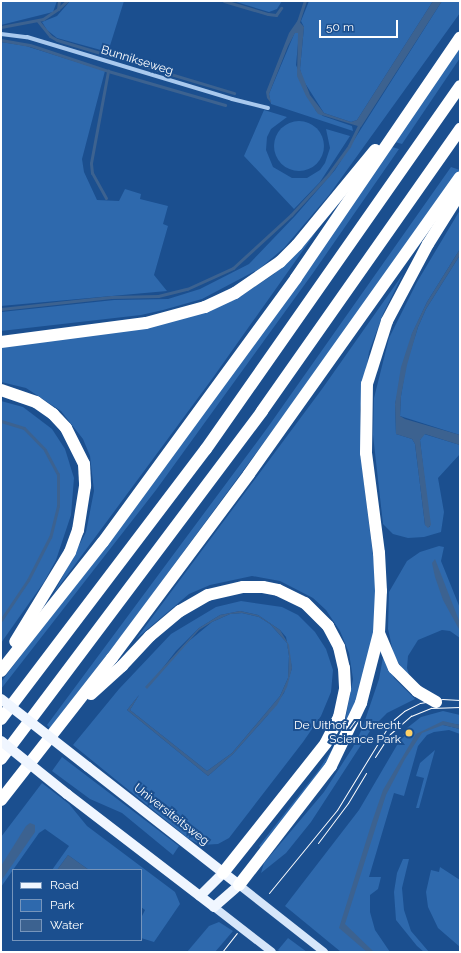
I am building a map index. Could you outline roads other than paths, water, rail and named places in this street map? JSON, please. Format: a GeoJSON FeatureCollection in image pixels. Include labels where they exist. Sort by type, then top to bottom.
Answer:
{"type":"FeatureCollection","features":[{"type":"Feature","properties":{"kind":"highway"},"geometry":{"type":"LineString","coordinates":[[1,671],[103,542],[296,278],[460,38]]}},
{"type":"Feature","properties":{"kind":"highway"},"geometry":{"type":"LineString","coordinates":[[1,342],[146,323],[205,307],[235,293],[268,272],[297,245],[433,78]]}},
{"type":"Feature","properties":{"kind":"highway"},"geometry":{"type":"LineString","coordinates":[[1,719],[206,449],[460,86]]}},
{"type":"Feature","properties":{"kind":"highway"},"geometry":{"type":"LineString","coordinates":[[1,759],[262,411],[460,129]]}},
{"type":"Feature","properties":{"kind":"highway"},"geometry":{"type":"LineString","coordinates":[[1,800],[249,474],[460,177]]}},
{"type":"Feature","properties":{"kind":"highway"},"geometry":{"type":"LineString","coordinates":[[239,885],[331,766],[342,748],[361,704],[379,633],[381,591],[379,553],[366,453],[368,384],[386,321],[428,244],[460,193]]}},
{"type":"Feature","properties":{"kind":"highway"},"geometry":{"type":"LineString","coordinates":[[1,390],[36,402],[53,414],[66,428],[84,464],[85,486],[78,530],[70,552],[1,663]]}},
{"type":"Feature","properties":{"kind":"highway"},"geometry":{"type":"LineString","coordinates":[[68,713],[122,666],[150,636],[180,611],[208,595],[243,587],[263,587],[294,597],[319,614],[332,633],[343,657],[345,689],[339,717],[326,743],[223,873]]}},
{"type":"Feature","properties":{"kind":"highway"},"geometry":{"type":"LineString","coordinates":[[379,633],[394,668],[417,691],[436,702]]}},
{"type":"Feature","properties":{"kind":"main road","name":"Universiteitsweg"},"geometry":{"type":"LineString","coordinates":[[1,699],[324,952]]}},
{"type":"Feature","properties":{"kind":"main road"},"geometry":{"type":"LineString","coordinates":[[1,741],[272,952]]}},
{"type":"Feature","properties":{"kind":"main road"},"geometry":{"type":"LineString","coordinates":[[200,896],[223,873]]}},
{"type":"Feature","properties":{"kind":"main road"},"geometry":{"type":"LineString","coordinates":[[214,907],[239,885]]}},
{"type":"Feature","properties":{"kind":"street","name":"Bunnikseweg"},"geometry":{"type":"LineString","coordinates":[[1,34],[27,37],[232,99],[268,108]]}},
{"type":"Feature","properties":{"kind":"water"},"geometry":{"type":"Polygon","coordinates":[[[433,1],[442,1],[361,127],[318,114],[306,96],[297,76],[298,33],[295,33],[288,46],[269,94],[271,103],[267,98],[266,92],[289,33],[298,20],[304,27],[300,69],[310,95],[324,113],[351,122],[357,120],[433,1]]]}},
{"type":"Feature","properties":{"kind":"water"},"geometry":{"type":"Polygon","coordinates":[[[460,249],[460,255],[426,309],[418,327],[407,365],[401,396],[400,416],[405,419],[460,435],[460,445],[425,434],[420,440],[431,525],[428,528],[425,525],[415,444],[412,439],[396,434],[395,404],[401,367],[412,333],[427,302],[460,249]]]}},
{"type":"Feature","properties":{"kind":"water"},"geometry":{"type":"Polygon","coordinates":[[[435,559],[460,623],[460,631],[443,600],[435,577],[432,563],[435,559]]]}},
{"type":"Feature","properties":{"kind":"water"},"geometry":{"type":"Polygon","coordinates":[[[240,611],[258,615],[280,630],[289,645],[292,668],[287,687],[277,705],[233,754],[208,776],[127,710],[139,695],[130,710],[207,771],[232,753],[280,696],[288,678],[289,656],[287,643],[270,624],[259,617],[242,613],[230,614],[212,622],[199,630],[147,689],[145,687],[199,628],[220,615],[240,611]]]}},
{"type":"Feature","properties":{"kind":"water"},"geometry":{"type":"Polygon","coordinates":[[[443,721],[460,725],[460,729],[443,725],[422,733],[405,759],[386,795],[345,924],[374,952],[367,952],[339,928],[372,822],[383,790],[416,734],[443,721]]]}},
{"type":"Feature","properties":{"kind":"water"},"geometry":{"type":"Polygon","coordinates":[[[30,823],[35,825],[35,832],[1,881],[1,866],[26,826],[30,823]]]}},
{"type":"Feature","properties":{"kind":"water"},"geometry":{"type":"Polygon","coordinates":[[[68,855],[88,869],[58,869],[68,855]]]}},
{"type":"Feature","properties":{"kind":"waterway"},"geometry":{"type":"LineString","coordinates":[[1,27],[43,19],[58,9],[59,1]]}},
{"type":"Feature","properties":{"kind":"waterway"},"geometry":{"type":"LineString","coordinates":[[58,9],[67,1]]}},
{"type":"Feature","properties":{"kind":"waterway"},"geometry":{"type":"LineString","coordinates":[[224,1],[276,15],[281,8]]}},
{"type":"Feature","properties":{"kind":"waterway"},"geometry":{"type":"LineString","coordinates":[[298,22],[305,1]]}},
{"type":"Feature","properties":{"kind":"waterway"},"geometry":{"type":"LineString","coordinates":[[38,21],[50,36],[57,40],[234,93]]}},
{"type":"Feature","properties":{"kind":"waterway"},"geometry":{"type":"LineString","coordinates":[[1,40],[30,45],[108,71]]}},
{"type":"Feature","properties":{"kind":"waterway"},"geometry":{"type":"LineString","coordinates":[[106,198],[92,173],[91,163],[108,71],[225,105]]}},
{"type":"Feature","properties":{"kind":"waterway"},"geometry":{"type":"LineString","coordinates":[[1,309],[111,297],[158,296],[187,289],[233,268],[291,215],[328,175],[349,146],[360,123]]}},
{"type":"Feature","properties":{"kind":"waterway"},"geometry":{"type":"LineString","coordinates":[[1,421],[24,428],[45,450],[58,474],[58,506],[50,537],[28,580],[1,620]]}},
{"type":"Feature","properties":{"kind":"tram line"},"geometry":{"type":"LineString","coordinates":[[269,893],[337,810],[391,722],[404,711],[420,703],[442,699],[460,700]]}},
{"type":"Feature","properties":{"kind":"tram line"},"geometry":{"type":"LineString","coordinates":[[375,757],[390,734],[411,716],[431,708],[460,707]]}},
{"type":"Feature","properties":{"kind":"tram line"},"geometry":{"type":"LineString","coordinates":[[318,843],[348,803],[366,773]]}},
{"type":"Feature","properties":{"kind":"tram line"},"geometry":{"type":"LineString","coordinates":[[222,952],[237,933]]}},
{"type":"Feature","properties":{"kind":"place","name":"De Uithof / Utrecht Science Park"},"geometry":{"type":"Point","coordinates":[409,733]}}]}
